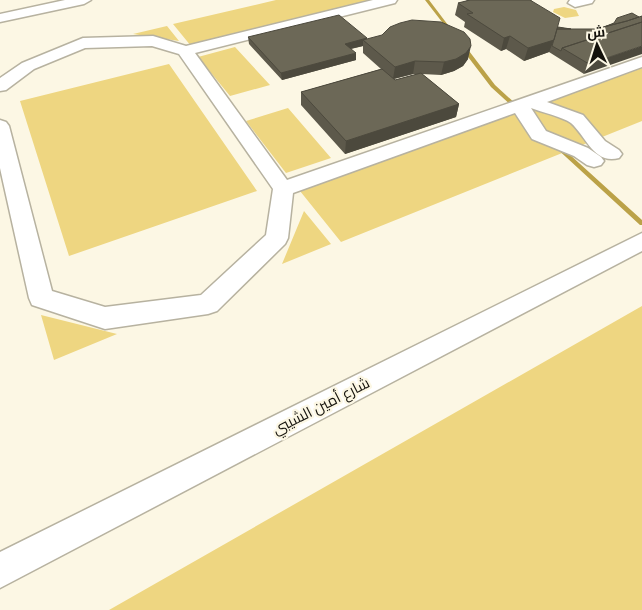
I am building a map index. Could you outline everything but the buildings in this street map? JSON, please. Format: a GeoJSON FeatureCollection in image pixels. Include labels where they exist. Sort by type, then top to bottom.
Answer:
{"type":"FeatureCollection","features":[{"type":"Feature","properties":{"kind":"street"},"geometry":{"type":"LineString","coordinates":[[0,4],[19,0]]}},
{"type":"Feature","properties":{"kind":"street"},"geometry":{"type":"LineString","coordinates":[[0,18],[84,0]]}},
{"type":"Feature","properties":{"kind":"street"},"geometry":{"type":"LineString","coordinates":[[0,86],[28,66],[83,43],[153,40],[185,51],[378,1]]}},
{"type":"Feature","properties":{"kind":"street"},"geometry":{"type":"LineString","coordinates":[[0,126],[42,298],[105,318],[208,304],[277,238],[283,189],[185,51]]}},
{"type":"Feature","properties":{"kind":"street"},"geometry":{"type":"LineString","coordinates":[[283,189],[642,62]]}},
{"type":"Feature","properties":{"kind":"street"},"geometry":{"type":"LineString","coordinates":[[525,104],[577,119],[598,145],[612,154]]}},
{"type":"Feature","properties":{"kind":"street"},"geometry":{"type":"LineString","coordinates":[[525,104],[538,135],[581,152],[594,162]]}},
{"type":"Feature","properties":{"kind":"street","name":"شارع أمين الشيبي"},"geometry":{"type":"LineString","coordinates":[[0,571],[642,241]]}},
{"type":"Feature","properties":{"kind":"shaded area"},"geometry":{"type":"Polygon","coordinates":[[[276,0],[377,0],[191,46],[173,24],[276,0]]]}},
{"type":"Feature","properties":{"kind":"shaded area"},"geometry":{"type":"Polygon","coordinates":[[[564,7],[576,10],[579,16],[565,18],[553,12],[554,9],[564,7]]]}},
{"type":"Feature","properties":{"kind":"shaded area"},"geometry":{"type":"Polygon","coordinates":[[[167,26],[179,41],[133,34],[167,26]]]}},
{"type":"Feature","properties":{"kind":"shaded area"},"geometry":{"type":"Polygon","coordinates":[[[235,47],[270,85],[230,96],[198,57],[235,47]]]}},
{"type":"Feature","properties":{"kind":"shaded area"},"geometry":{"type":"Polygon","coordinates":[[[169,64],[257,191],[69,256],[20,101],[169,64]]]}},
{"type":"Feature","properties":{"kind":"shaded area"},"geometry":{"type":"Polygon","coordinates":[[[642,68],[642,121],[341,242],[300,191],[642,68]]]}},
{"type":"Feature","properties":{"kind":"shaded area"},"geometry":{"type":"Polygon","coordinates":[[[288,108],[331,158],[286,173],[246,121],[288,108]]]}},
{"type":"Feature","properties":{"kind":"shaded area"},"geometry":{"type":"Polygon","coordinates":[[[304,211],[331,244],[282,264],[304,211]]]}},
{"type":"Feature","properties":{"kind":"shaded area"},"geometry":{"type":"Polygon","coordinates":[[[642,306],[642,610],[109,610],[642,306]]]}},
{"type":"Feature","properties":{"kind":"shaded area"},"geometry":{"type":"Polygon","coordinates":[[[41,315],[117,334],[54,360],[41,315]]]}},
{"type":"Feature","properties":{"kind":"waterway"},"geometry":{"type":"LineString","coordinates":[[427,0],[450,30]]}},
{"type":"Feature","properties":{"kind":"waterway"},"geometry":{"type":"LineString","coordinates":[[464,48],[493,86],[516,107]]}},
{"type":"Feature","properties":{"kind":"waterway"},"geometry":{"type":"LineString","coordinates":[[556,145],[642,223]]}}]}
